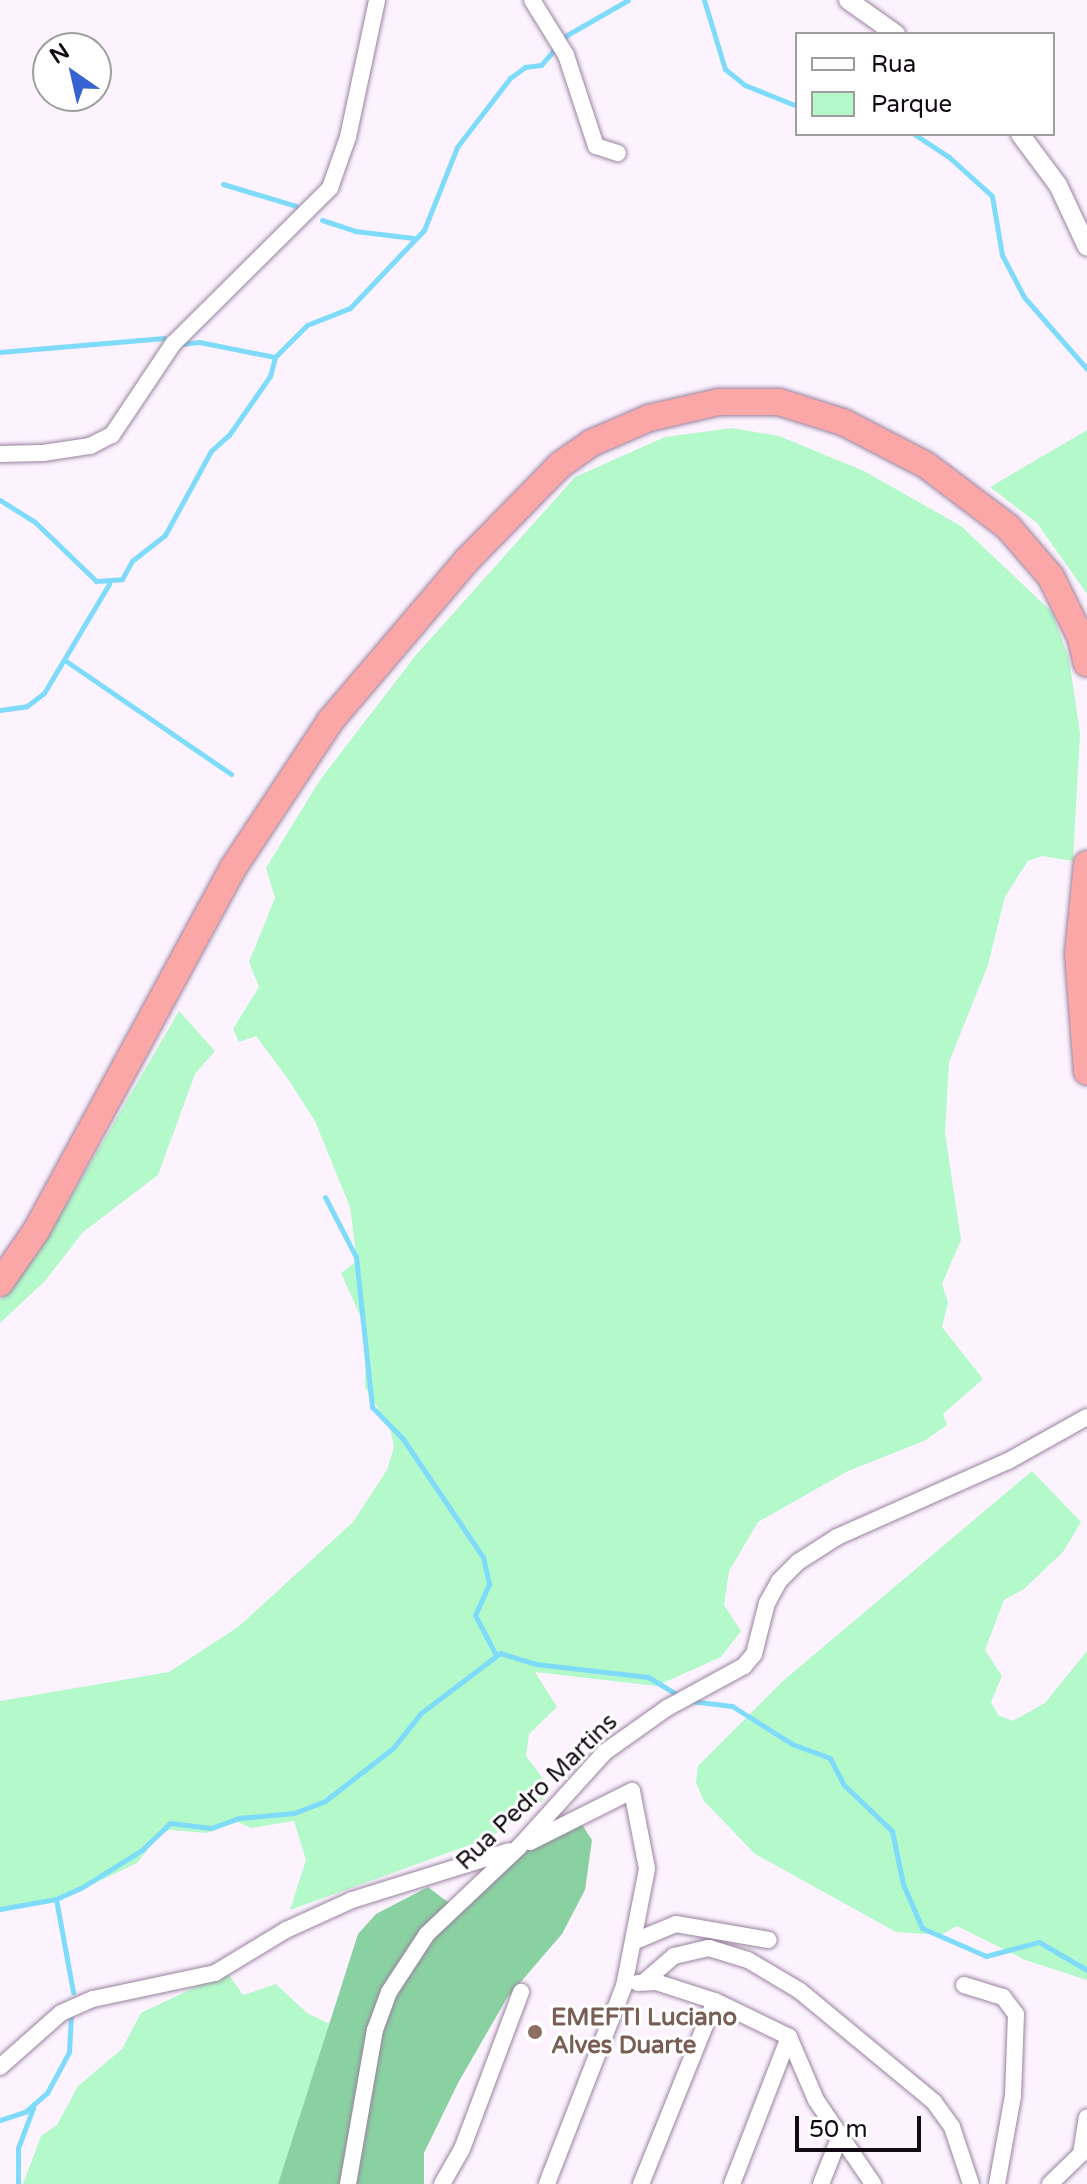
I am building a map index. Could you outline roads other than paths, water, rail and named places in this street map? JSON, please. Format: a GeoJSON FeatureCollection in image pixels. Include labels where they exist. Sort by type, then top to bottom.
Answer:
{"type":"FeatureCollection","features":[{"type":"Feature","properties":{"kind":"highway"},"geometry":{"type":"LineString","coordinates":[[0,1283],[36,1231],[233,868],[331,720],[467,560],[560,465],[591,443],[649,418],[719,402],[779,402],[843,422],[926,465],[1008,527],[1051,577],[1081,638],[1087,663]]}},
{"type":"Feature","properties":{"kind":"highway"},"geometry":{"type":"LineString","coordinates":[[1087,864],[1078,967],[1087,1072]]}},
{"type":"Feature","properties":{"kind":"street"},"geometry":{"type":"LineString","coordinates":[[0,454],[90,446],[112,435],[173,344],[330,188],[348,137],[377,0]]}},
{"type":"Feature","properties":{"kind":"street"},"geometry":{"type":"LineString","coordinates":[[532,0],[559,44],[596,146],[618,153]]}},
{"type":"Feature","properties":{"kind":"street"},"geometry":{"type":"LineString","coordinates":[[848,0],[893,32]]}},
{"type":"Feature","properties":{"kind":"street"},"geometry":{"type":"LineString","coordinates":[[1021,136],[1058,185],[1087,247]]}},
{"type":"Feature","properties":{"kind":"street","name":"Rua Pedro Martins"},"geometry":{"type":"LineString","coordinates":[[348,2184],[375,2030],[389,1992],[427,1934],[518,1848],[605,1752],[673,1705],[744,1666],[754,1654],[767,1603],[779,1581],[798,1562],[837,1537],[1008,1461],[1087,1417]]}},
{"type":"Feature","properties":{"kind":"street"},"geometry":{"type":"LineString","coordinates":[[0,2067],[61,2013],[93,1999],[215,1973],[286,1930],[352,1900],[518,1848],[632,1791],[647,1869],[635,1941],[624,1986],[547,2184]]}},
{"type":"Feature","properties":{"kind":"street"},"geometry":{"type":"LineString","coordinates":[[635,1941],[676,1924],[769,1940]]}},
{"type":"Feature","properties":{"kind":"street"},"geometry":{"type":"LineString","coordinates":[[644,1982],[674,1956],[709,1948],[748,1960],[800,1991],[934,2102],[957,2137],[971,2184]]}},
{"type":"Feature","properties":{"kind":"street"},"geometry":{"type":"LineString","coordinates":[[624,1986],[644,1982],[715,2001],[789,2037],[816,2100],[873,2184]]}},
{"type":"Feature","properties":{"kind":"street"},"geometry":{"type":"LineString","coordinates":[[964,1985],[1003,1997],[1016,2014],[1013,2096],[997,2184]]}},
{"type":"Feature","properties":{"kind":"street"},"geometry":{"type":"LineString","coordinates":[[442,2184],[462,2149],[521,1992]]}},
{"type":"Feature","properties":{"kind":"street"},"geometry":{"type":"LineString","coordinates":[[641,2184],[715,2001]]}},
{"type":"Feature","properties":{"kind":"street"},"geometry":{"type":"LineString","coordinates":[[732,2184],[789,2037]]}},
{"type":"Feature","properties":{"kind":"street"},"geometry":{"type":"LineString","coordinates":[[1050,2184],[1084,2154],[1087,2117]]}},
{"type":"Feature","properties":{"kind":"street"},"geometry":{"type":"LineString","coordinates":[[821,2184],[840,2136]]}},
{"type":"Feature","properties":{"kind":"waterway"},"geometry":{"type":"LineString","coordinates":[[0,500],[35,522],[96,581],[122,579],[132,561],[165,535],[211,451],[229,435],[270,376],[275,357],[307,325],[350,308],[424,230],[457,147],[510,78],[525,67],[541,65],[567,35],[628,0]]}},
{"type":"Feature","properties":{"kind":"waterway"},"geometry":{"type":"LineString","coordinates":[[704,0],[725,69],[745,85],[795,105]]}},
{"type":"Feature","properties":{"kind":"waterway"},"geometry":{"type":"LineString","coordinates":[[917,136],[949,157],[992,196],[1002,255],[1024,297],[1087,369]]}},
{"type":"Feature","properties":{"kind":"waterway"},"geometry":{"type":"LineString","coordinates":[[223,184],[296,206]]}},
{"type":"Feature","properties":{"kind":"waterway"},"geometry":{"type":"LineString","coordinates":[[322,220],[355,231],[414,238]]}},
{"type":"Feature","properties":{"kind":"waterway"},"geometry":{"type":"LineString","coordinates":[[0,352],[164,338]]}},
{"type":"Feature","properties":{"kind":"waterway"},"geometry":{"type":"LineString","coordinates":[[181,344],[199,342],[275,357]]}},
{"type":"Feature","properties":{"kind":"waterway"},"geometry":{"type":"LineString","coordinates":[[0,710],[27,706],[44,693],[109,584]]}},
{"type":"Feature","properties":{"kind":"waterway"},"geometry":{"type":"LineString","coordinates":[[66,661],[231,774]]}},
{"type":"Feature","properties":{"kind":"waterway"},"geometry":{"type":"LineString","coordinates":[[325,1197],[356,1257],[372,1407],[403,1439],[483,1557],[489,1584],[475,1615],[496,1655]]}},
{"type":"Feature","properties":{"kind":"waterway"},"geometry":{"type":"LineString","coordinates":[[0,1909],[56,1899],[81,1888],[142,1850],[170,1823],[211,1828],[239,1818],[294,1813],[325,1801],[393,1748],[421,1713],[500,1653],[536,1664],[648,1677],[681,1697]]}},
{"type":"Feature","properties":{"kind":"waterway"},"geometry":{"type":"LineString","coordinates":[[690,1701],[732,1706],[792,1744],[830,1758],[843,1784],[892,1831],[903,1884],[922,1928],[986,1956],[1039,1942],[1087,1970]]}},
{"type":"Feature","properties":{"kind":"waterway"},"geometry":{"type":"LineString","coordinates":[[56,1899],[73,1992]]}},
{"type":"Feature","properties":{"kind":"waterway"},"geometry":{"type":"LineString","coordinates":[[0,2120],[25,2112],[47,2093],[69,2052],[71,2016]]}},
{"type":"Feature","properties":{"kind":"waterway"},"geometry":{"type":"LineString","coordinates":[[18,2184],[18,2148],[33,2108]]}},
{"type":"Feature","properties":{"kind":"place","name":"EMEFTI Luciano Alves Duarte"},"geometry":{"type":"Point","coordinates":[535,2032]}}]}
